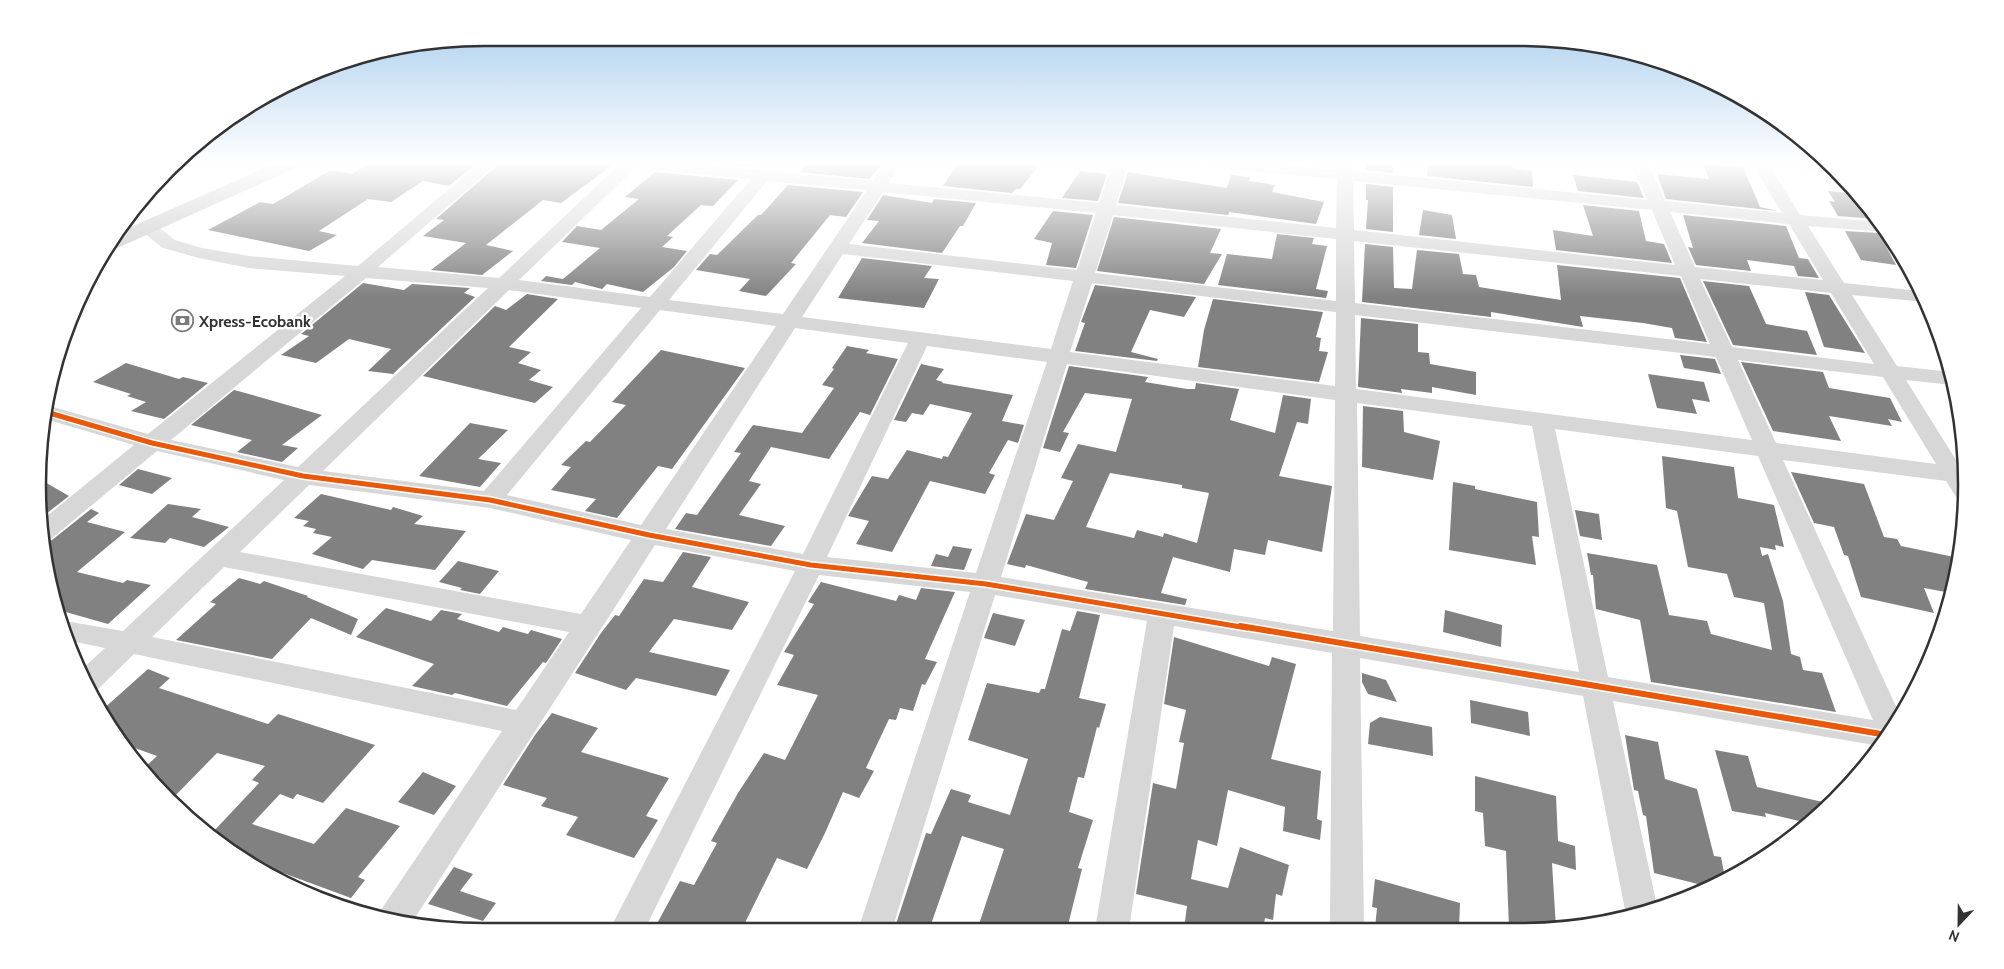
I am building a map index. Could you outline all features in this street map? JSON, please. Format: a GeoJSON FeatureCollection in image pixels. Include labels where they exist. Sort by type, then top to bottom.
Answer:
{"type":"FeatureCollection","features":[{"type":"Feature","properties":{"kind":"highway"},"geometry":{"type":"LineString","coordinates":[[121,239],[193,207]]}},
{"type":"Feature","properties":{"kind":"street"},"geometry":{"type":"LineString","coordinates":[[49,528],[364,270],[438,207]]}},
{"type":"Feature","properties":{"kind":"street"},"geometry":{"type":"LineString","coordinates":[[91,678],[585,207]]}},
{"type":"Feature","properties":{"kind":"street"},"geometry":{"type":"LineString","coordinates":[[490,500],[735,207]]}},
{"type":"Feature","properties":{"kind":"street"},"geometry":{"type":"LineString","coordinates":[[398,914],[526,724],[864,207]]}},
{"type":"Feature","properties":{"kind":"street"},"geometry":{"type":"LineString","coordinates":[[1088,207],[1916,297]]}},
{"type":"Feature","properties":{"kind":"street"},"geometry":{"type":"LineString","coordinates":[[1345,207],[1347,923]]}},
{"type":"Feature","properties":{"kind":"street"},"geometry":{"type":"LineString","coordinates":[[1659,207],[1888,721]]}},
{"type":"Feature","properties":{"kind":"street"},"geometry":{"type":"LineString","coordinates":[[1681,207],[1874,227]]}},
{"type":"Feature","properties":{"kind":"street"},"geometry":{"type":"LineString","coordinates":[[1787,207],[1889,371],[1958,471]]}},
{"type":"Feature","properties":{"kind":"street"},"geometry":{"type":"LineString","coordinates":[[877,923],[1107,209]]}},
{"type":"Feature","properties":{"kind":"street"},"geometry":{"type":"LineString","coordinates":[[147,228],[169,244],[199,253],[249,262],[364,270],[505,284],[1958,475]]}},
{"type":"Feature","properties":{"kind":"street"},"geometry":{"type":"LineString","coordinates":[[838,248],[1945,378]]}},
{"type":"Feature","properties":{"kind":"street"},"geometry":{"type":"LineString","coordinates":[[630,923],[811,565],[921,338]]}},
{"type":"Feature","properties":{"kind":"street"},"geometry":{"type":"LineString","coordinates":[[52,414],[152,444],[303,476],[490,500],[649,534],[811,565],[986,584],[1880,734]]}},
{"type":"Feature","properties":{"kind":"street"},"geometry":{"type":"LineString","coordinates":[[1542,420],[1640,906]]}},
{"type":"Feature","properties":{"kind":"street"},"geometry":{"type":"LineString","coordinates":[[218,557],[590,626]]}},
{"type":"Feature","properties":{"kind":"street"},"geometry":{"type":"LineString","coordinates":[[1113,923],[1162,613]]}},
{"type":"Feature","properties":{"kind":"street"},"geometry":{"type":"LineString","coordinates":[[72,631],[526,724]]}},
{"type":"Feature","properties":{"kind":"building"},"geometry":{"type":"Polygon","coordinates":[[[250,207],[355,207],[319,231],[337,235],[309,251],[208,230],[250,207]]]}},
{"type":"Feature","properties":{"kind":"building"},"geometry":{"type":"Polygon","coordinates":[[[449,207],[534,207],[486,245],[513,251],[482,275],[431,270],[466,243],[423,236],[444,220],[436,219],[449,207]]]}},
{"type":"Feature","properties":{"kind":"building"},"geometry":{"type":"Polygon","coordinates":[[[629,207],[699,207],[667,236],[673,237],[662,247],[687,251],[674,267],[643,292],[607,284],[602,289],[575,282],[572,285],[541,281],[546,276],[563,279],[600,248],[562,242],[577,226],[601,230],[629,207]]]}},
{"type":"Feature","properties":{"kind":"building"},"geometry":{"type":"Polygon","coordinates":[[[768,207],[853,207],[846,217],[830,215],[791,263],[796,264],[766,296],[739,291],[750,279],[696,270],[710,254],[717,255],[758,215],[761,215],[768,207]]]}},
{"type":"Feature","properties":{"kind":"building"},"geometry":{"type":"Polygon","coordinates":[[[875,207],[974,207],[963,226],[960,226],[942,253],[862,243],[879,221],[867,220],[875,207]]]}},
{"type":"Feature","properties":{"kind":"building"},"geometry":{"type":"Polygon","coordinates":[[[1157,207],[1322,207],[1316,224],[1229,212],[1228,215],[1157,207]]]}},
{"type":"Feature","properties":{"kind":"building"},"geometry":{"type":"Polygon","coordinates":[[[1368,207],[1393,207],[1393,232],[1366,229],[1368,207]]]}},
{"type":"Feature","properties":{"kind":"building"},"geometry":{"type":"Polygon","coordinates":[[[1584,207],[1639,211],[1646,241],[1664,244],[1672,263],[1556,250],[1553,230],[1593,236],[1584,207]]]}},
{"type":"Feature","properties":{"kind":"building"},"geometry":{"type":"Polygon","coordinates":[[[1743,207],[1761,207],[1778,211],[1743,207]]]}},
{"type":"Feature","properties":{"kind":"building"},"geometry":{"type":"Polygon","coordinates":[[[1833,207],[1858,207],[1867,218],[1838,216],[1833,207]]]}},
{"type":"Feature","properties":{"kind":"building"},"geometry":{"type":"Polygon","coordinates":[[[1423,210],[1452,215],[1456,239],[1419,235],[1423,210]]]}},
{"type":"Feature","properties":{"kind":"building"},"geometry":{"type":"Polygon","coordinates":[[[1053,211],[1093,215],[1076,268],[1046,265],[1052,243],[1034,239],[1053,211]]]}},
{"type":"Feature","properties":{"kind":"building"},"geometry":{"type":"Polygon","coordinates":[[[1683,215],[1786,226],[1799,258],[1808,259],[1819,278],[1798,276],[1794,266],[1747,260],[1751,271],[1696,265],[1688,247],[1693,248],[1683,215]]]}},
{"type":"Feature","properties":{"kind":"building"},"geometry":{"type":"Polygon","coordinates":[[[1114,217],[1221,229],[1210,253],[1222,254],[1204,284],[1097,271],[1114,217]]]}},
{"type":"Feature","properties":{"kind":"building"},"geometry":{"type":"Polygon","coordinates":[[[1845,231],[1878,233],[1896,265],[1861,260],[1845,231]]]}},
{"type":"Feature","properties":{"kind":"building"},"geometry":{"type":"Polygon","coordinates":[[[1277,234],[1314,238],[1312,244],[1327,246],[1316,289],[1328,291],[1326,298],[1218,285],[1227,254],[1272,259],[1277,234]]]}},
{"type":"Feature","properties":{"kind":"building"},"geometry":{"type":"Polygon","coordinates":[[[1365,244],[1393,247],[1394,288],[1412,289],[1417,250],[1459,254],[1463,274],[1476,275],[1479,287],[1561,300],[1557,265],[1680,278],[1707,342],[1675,338],[1672,328],[1643,323],[1580,316],[1583,327],[1491,312],[1491,317],[1362,302],[1365,244]]]}},
{"type":"Feature","properties":{"kind":"building"},"geometry":{"type":"Polygon","coordinates":[[[862,258],[932,266],[924,278],[939,279],[924,308],[838,298],[862,258]]]}},
{"type":"Feature","properties":{"kind":"building"},"geometry":{"type":"Polygon","coordinates":[[[1703,281],[1749,286],[1766,324],[1807,331],[1817,355],[1733,345],[1703,281]]]}},
{"type":"Feature","properties":{"kind":"building"},"geometry":{"type":"Polygon","coordinates":[[[363,283],[404,290],[412,284],[470,288],[464,293],[475,297],[393,374],[368,371],[391,349],[349,339],[316,363],[281,355],[309,336],[301,334],[363,283]]]}},
{"type":"Feature","properties":{"kind":"building"},"geometry":{"type":"Polygon","coordinates":[[[1095,285],[1196,297],[1184,317],[1150,310],[1131,352],[1158,359],[1157,361],[1075,351],[1085,323],[1081,322],[1095,285]]]}},
{"type":"Feature","properties":{"kind":"building"},"geometry":{"type":"Polygon","coordinates":[[[1805,292],[1829,295],[1865,353],[1824,347],[1805,292]]]}},
{"type":"Feature","properties":{"kind":"building"},"geometry":{"type":"Polygon","coordinates":[[[527,294],[558,299],[509,347],[531,352],[518,363],[541,370],[529,380],[553,387],[535,403],[423,376],[495,306],[506,310],[527,294]]]}},
{"type":"Feature","properties":{"kind":"building"},"geometry":{"type":"Polygon","coordinates":[[[1213,299],[1323,312],[1316,337],[1321,338],[1319,351],[1328,352],[1319,382],[1198,367],[1204,330],[1213,299]]]}},
{"type":"Feature","properties":{"kind":"building"},"geometry":{"type":"Polygon","coordinates":[[[1361,318],[1418,324],[1418,352],[1429,353],[1430,364],[1476,372],[1476,395],[1432,387],[1432,393],[1401,389],[1402,393],[1358,387],[1361,318]]]}},
{"type":"Feature","properties":{"kind":"building"},"geometry":{"type":"Polygon","coordinates":[[[847,346],[869,350],[866,353],[898,359],[870,415],[860,412],[829,459],[771,447],[749,481],[761,484],[739,515],[785,526],[771,546],[675,529],[686,513],[697,515],[741,453],[734,452],[753,425],[802,433],[834,388],[822,385],[847,346]]]}},
{"type":"Feature","properties":{"kind":"building"},"geometry":{"type":"Polygon","coordinates":[[[661,350],[745,368],[672,469],[658,466],[617,518],[585,511],[596,499],[551,490],[571,467],[561,465],[586,441],[590,442],[626,405],[612,402],[661,350]]]}},
{"type":"Feature","properties":{"kind":"building"},"geometry":{"type":"Polygon","coordinates":[[[1680,355],[1715,359],[1721,374],[1684,368],[1680,355]]]}},
{"type":"Feature","properties":{"kind":"building"},"geometry":{"type":"Polygon","coordinates":[[[1741,362],[1823,372],[1829,388],[1890,398],[1902,422],[1888,419],[1892,426],[1829,416],[1841,441],[1773,431],[1741,362]]]}},
{"type":"Feature","properties":{"kind":"building"},"geometry":{"type":"Polygon","coordinates":[[[126,363],[179,379],[183,377],[208,383],[164,419],[131,411],[146,402],[127,396],[131,394],[93,382],[126,363]]]}},
{"type":"Feature","properties":{"kind":"building"},"geometry":{"type":"Polygon","coordinates":[[[921,364],[944,369],[936,380],[942,383],[1013,395],[1002,421],[1024,425],[1018,443],[1008,440],[989,473],[995,475],[985,494],[930,481],[892,552],[856,544],[869,521],[848,516],[872,476],[888,479],[907,450],[942,459],[943,456],[948,457],[972,413],[930,404],[923,415],[912,413],[906,422],[894,420],[921,364]]]}},
{"type":"Feature","properties":{"kind":"building"},"geometry":{"type":"Polygon","coordinates":[[[1069,366],[1148,377],[1145,382],[1187,389],[1195,389],[1196,383],[1239,389],[1230,420],[1275,433],[1283,395],[1311,399],[1308,424],[1297,422],[1279,476],[1332,486],[1322,552],[1268,540],[1265,555],[1234,549],[1230,572],[1173,557],[1161,593],[1187,599],[1185,605],[1085,589],[1088,582],[1026,565],[1025,568],[1007,564],[1026,514],[1054,520],[1073,481],[1061,478],[1078,444],[1116,452],[1132,399],[1085,393],[1063,432],[1069,433],[1060,452],[1043,448],[1069,366]],[[1110,473],[1086,527],[1134,538],[1137,530],[1163,537],[1164,533],[1197,543],[1209,493],[1182,488],[1182,485],[1110,473]]]}},
{"type":"Feature","properties":{"kind":"building"},"geometry":{"type":"Polygon","coordinates":[[[1648,374],[1704,382],[1710,402],[1692,399],[1697,414],[1657,408],[1648,374]]]}},
{"type":"Feature","properties":{"kind":"building"},"geometry":{"type":"Polygon","coordinates":[[[234,390],[322,415],[282,445],[298,448],[282,462],[237,452],[252,440],[191,425],[234,390]]]}},
{"type":"Feature","properties":{"kind":"building"},"geometry":{"type":"Polygon","coordinates":[[[1363,406],[1403,411],[1404,432],[1440,441],[1433,480],[1362,467],[1363,406]]]}},
{"type":"Feature","properties":{"kind":"building"},"geometry":{"type":"Polygon","coordinates":[[[470,423],[508,430],[478,459],[501,463],[480,487],[419,476],[470,423]]]}},
{"type":"Feature","properties":{"kind":"building"},"geometry":{"type":"Polygon","coordinates":[[[1662,456],[1734,467],[1738,498],[1774,505],[1784,547],[1775,545],[1776,550],[1760,547],[1762,556],[1768,554],[1783,601],[1791,654],[1800,657],[1803,670],[1822,673],[1836,712],[1651,682],[1640,620],[1596,609],[1593,575],[1591,575],[1587,553],[1657,565],[1669,615],[1707,621],[1711,634],[1772,650],[1764,603],[1734,597],[1727,574],[1688,567],[1677,511],[1666,508],[1662,456]]]}},
{"type":"Feature","properties":{"kind":"building"},"geometry":{"type":"Polygon","coordinates":[[[138,469],[172,478],[152,494],[119,485],[138,469]]]}},
{"type":"Feature","properties":{"kind":"building"},"geometry":{"type":"Polygon","coordinates":[[[1791,472],[1864,484],[1884,537],[1897,539],[1901,546],[1951,556],[1944,592],[1924,588],[1934,613],[1861,597],[1848,556],[1844,555],[1834,527],[1814,523],[1791,472]]]}},
{"type":"Feature","properties":{"kind":"building"},"geometry":{"type":"Polygon","coordinates":[[[1453,482],[1475,486],[1475,489],[1537,502],[1539,537],[1532,536],[1536,565],[1449,550],[1453,482]]]}},
{"type":"Feature","properties":{"kind":"building"},"geometry":{"type":"Polygon","coordinates":[[[46,483],[69,496],[47,513],[46,483]]]}},
{"type":"Feature","properties":{"kind":"building"},"geometry":{"type":"Polygon","coordinates":[[[321,494],[391,510],[393,507],[423,516],[414,524],[466,531],[435,570],[372,560],[363,569],[312,554],[332,537],[313,533],[316,529],[303,526],[309,521],[294,518],[321,494]]]}},
{"type":"Feature","properties":{"kind":"building"},"geometry":{"type":"Polygon","coordinates":[[[168,504],[201,509],[192,517],[229,527],[204,547],[170,538],[165,543],[130,538],[168,504]]]}},
{"type":"Feature","properties":{"kind":"building"},"geometry":{"type":"Polygon","coordinates":[[[91,509],[99,513],[87,522],[125,532],[77,572],[123,583],[127,580],[151,585],[108,624],[66,612],[55,570],[50,541],[91,509]]]}},
{"type":"Feature","properties":{"kind":"building"},"geometry":{"type":"Polygon","coordinates":[[[1575,510],[1599,514],[1602,540],[1580,536],[1575,510]]]}},
{"type":"Feature","properties":{"kind":"building"},"geometry":{"type":"Polygon","coordinates":[[[953,546],[972,549],[964,570],[931,566],[936,554],[948,557],[953,546]]]}},
{"type":"Feature","properties":{"kind":"building"},"geometry":{"type":"Polygon","coordinates":[[[683,552],[711,557],[692,587],[749,602],[732,630],[674,619],[649,652],[730,670],[716,696],[636,678],[626,690],[575,673],[601,633],[615,615],[619,616],[644,579],[663,582],[683,552]]]}},
{"type":"Feature","properties":{"kind":"building"},"geometry":{"type":"Polygon","coordinates":[[[458,561],[499,571],[480,594],[460,590],[462,588],[439,582],[458,561]]]}},
{"type":"Feature","properties":{"kind":"building"},"geometry":{"type":"Polygon","coordinates":[[[239,578],[260,584],[264,581],[308,596],[358,619],[351,635],[311,618],[272,659],[176,640],[216,604],[210,602],[239,578]]]}},
{"type":"Feature","properties":{"kind":"building"},"geometry":{"type":"Polygon","coordinates":[[[821,582],[896,601],[899,595],[916,600],[921,588],[955,592],[925,659],[937,662],[925,685],[922,684],[913,711],[900,708],[896,720],[889,719],[866,768],[874,771],[859,798],[843,792],[807,869],[777,858],[745,923],[657,923],[680,881],[694,885],[717,843],[711,841],[738,793],[764,753],[785,760],[818,695],[777,685],[794,655],[784,652],[814,604],[808,602],[821,582]]]}},
{"type":"Feature","properties":{"kind":"building"},"geometry":{"type":"Polygon","coordinates":[[[386,608],[431,621],[441,610],[462,614],[457,619],[499,632],[503,627],[528,634],[531,630],[562,639],[546,663],[543,662],[507,706],[455,693],[452,695],[412,686],[434,664],[356,637],[386,608]]]}},
{"type":"Feature","properties":{"kind":"building"},"geometry":{"type":"Polygon","coordinates":[[[1445,610],[1502,625],[1501,647],[1443,632],[1445,610]]]}},
{"type":"Feature","properties":{"kind":"building"},"geometry":{"type":"Polygon","coordinates":[[[1077,611],[1100,615],[1079,698],[1106,704],[1099,728],[1097,727],[1084,778],[1078,777],[1069,812],[1093,820],[1078,868],[1082,869],[1068,923],[979,923],[1004,849],[962,836],[931,923],[896,923],[926,833],[931,834],[951,789],[971,795],[968,802],[1010,815],[1028,759],[968,740],[987,683],[1039,693],[1041,689],[1045,689],[1062,629],[1070,631],[1077,611]]]}},
{"type":"Feature","properties":{"kind":"building"},"geometry":{"type":"Polygon","coordinates":[[[993,613],[1025,620],[1015,646],[984,638],[993,613]]]}},
{"type":"Feature","properties":{"kind":"building"},"geometry":{"type":"Polygon","coordinates":[[[1174,637],[1269,666],[1272,657],[1296,664],[1271,759],[1321,771],[1317,819],[1322,821],[1320,840],[1283,831],[1285,807],[1228,790],[1217,846],[1198,840],[1191,879],[1228,888],[1240,847],[1289,865],[1282,896],[1276,894],[1273,920],[1265,918],[1264,923],[1185,923],[1187,906],[1136,894],[1153,783],[1176,789],[1184,743],[1179,742],[1186,710],[1164,704],[1174,637]]]}},
{"type":"Feature","properties":{"kind":"building"},"geometry":{"type":"Polygon","coordinates":[[[148,669],[170,678],[159,688],[268,724],[278,714],[375,745],[323,803],[297,794],[293,799],[280,794],[252,824],[314,844],[346,808],[400,826],[358,877],[365,880],[351,898],[279,871],[241,849],[215,830],[259,783],[252,780],[265,766],[217,753],[176,795],[148,764],[157,756],[135,748],[106,706],[148,669]]]}},
{"type":"Feature","properties":{"kind":"building"},"geometry":{"type":"Polygon","coordinates":[[[1362,673],[1386,680],[1397,702],[1368,694],[1362,682],[1362,673]]]}},
{"type":"Feature","properties":{"kind":"building"},"geometry":{"type":"Polygon","coordinates":[[[1470,700],[1528,712],[1530,736],[1471,723],[1470,700]]]}},
{"type":"Feature","properties":{"kind":"building"},"geometry":{"type":"Polygon","coordinates":[[[552,713],[598,728],[581,752],[669,778],[646,816],[658,820],[634,858],[566,835],[578,817],[541,806],[547,798],[503,785],[535,735],[552,713]]]}},
{"type":"Feature","properties":{"kind":"building"},"geometry":{"type":"Polygon","coordinates":[[[1380,717],[1432,727],[1433,756],[1368,744],[1370,723],[1380,717]]]}},
{"type":"Feature","properties":{"kind":"building"},"geometry":{"type":"Polygon","coordinates":[[[1625,735],[1658,742],[1665,779],[1697,789],[1714,856],[1721,857],[1724,872],[1699,884],[1654,873],[1646,816],[1643,815],[1638,791],[1634,790],[1625,735]]]}},
{"type":"Feature","properties":{"kind":"building"},"geometry":{"type":"Polygon","coordinates":[[[1715,750],[1748,756],[1757,787],[1821,802],[1799,821],[1765,813],[1766,817],[1732,811],[1715,750]]]}},
{"type":"Feature","properties":{"kind":"building"},"geometry":{"type":"Polygon","coordinates":[[[423,772],[456,786],[434,815],[398,802],[423,772]]]}},
{"type":"Feature","properties":{"kind":"building"},"geometry":{"type":"Polygon","coordinates":[[[1475,776],[1556,796],[1558,841],[1575,846],[1576,870],[1552,863],[1556,921],[1509,923],[1506,851],[1485,846],[1483,813],[1475,811],[1475,776]]]}},
{"type":"Feature","properties":{"kind":"building"},"geometry":{"type":"Polygon","coordinates":[[[454,867],[473,874],[460,891],[496,903],[483,921],[428,904],[454,867]]]}},
{"type":"Feature","properties":{"kind":"building"},"geometry":{"type":"Polygon","coordinates":[[[1375,879],[1460,903],[1459,923],[1376,923],[1377,908],[1372,907],[1375,879]]]}},
{"type":"Feature","properties":{"kind":"cycle path"},"geometry":{"type":"LineString","coordinates":[[52,414],[152,443],[303,476],[490,500],[649,535],[811,565],[986,584],[1880,734]]}},
{"type":"Feature","properties":{"kind":"place","name":"Xpress-Ecobank"},"geometry":{"type":"Point","coordinates":[183,321]}}]}
